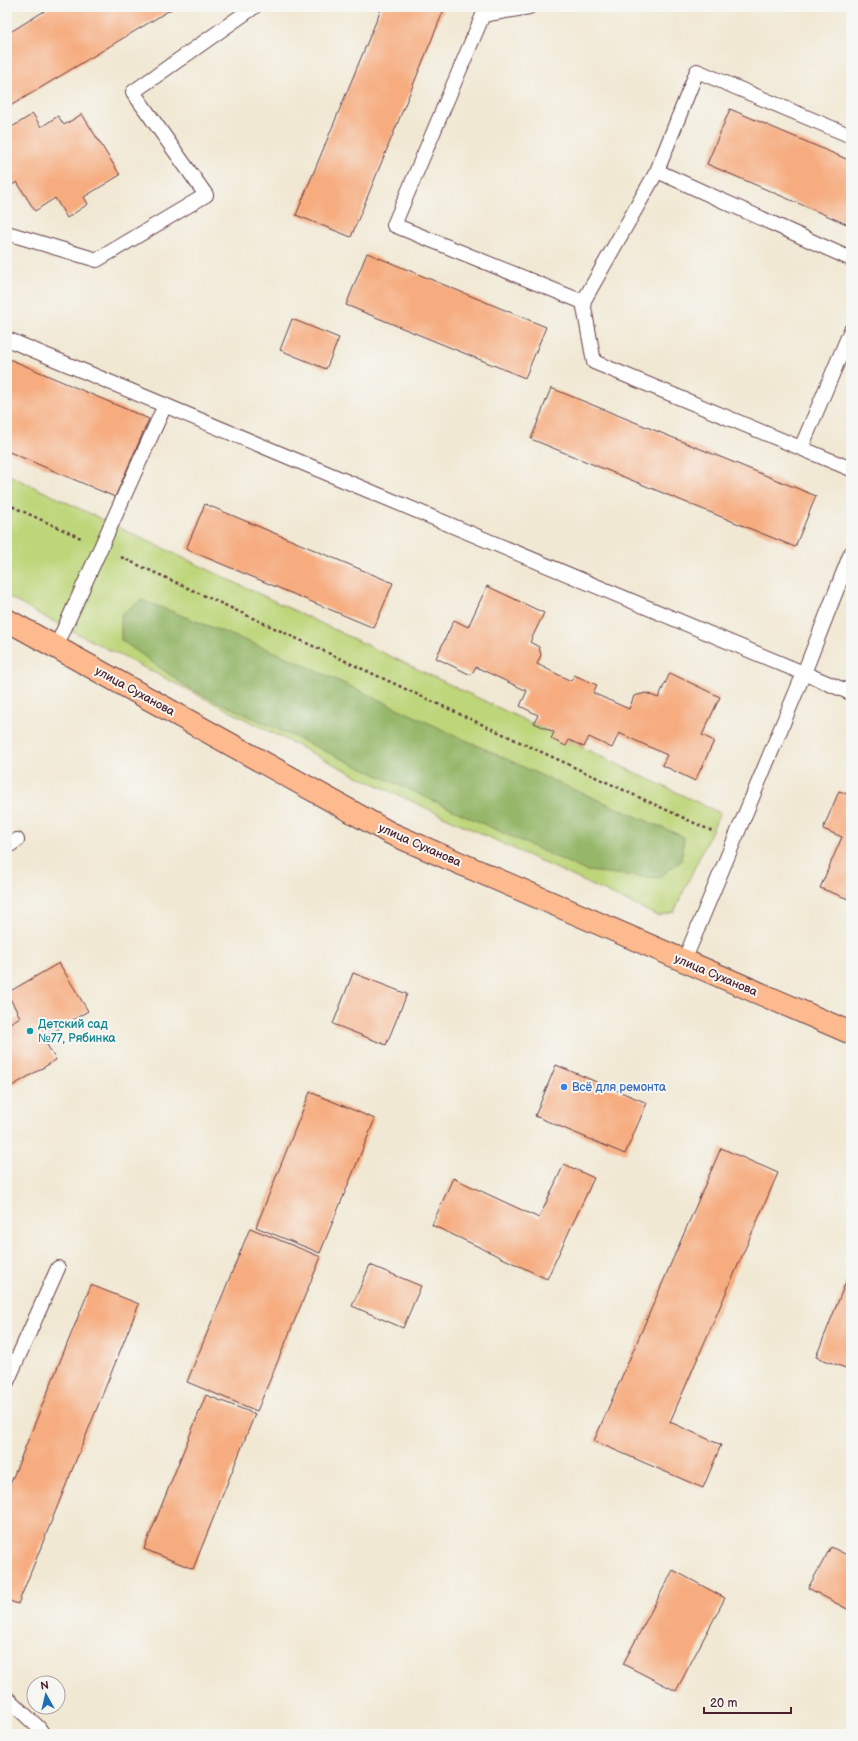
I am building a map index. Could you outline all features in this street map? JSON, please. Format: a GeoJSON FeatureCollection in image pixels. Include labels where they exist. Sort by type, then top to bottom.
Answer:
{"type":"FeatureCollection","features":[{"type":"Feature","properties":{"kind":"main road","name":"улица Суханова"},"geometry":{"type":"LineString","coordinates":[[7,620],[390,834],[521,889],[851,1033]]}},
{"type":"Feature","properties":{"kind":"lane"},"geometry":{"type":"LineString","coordinates":[[7,233],[97,260],[206,195],[133,92],[254,7]]}},
{"type":"Feature","properties":{"kind":"lane"},"geometry":{"type":"LineString","coordinates":[[529,7],[484,15],[394,225],[583,302]]}},
{"type":"Feature","properties":{"kind":"lane"},"geometry":{"type":"LineString","coordinates":[[851,136],[697,71],[657,170],[583,302],[594,362],[851,469]]}},
{"type":"Feature","properties":{"kind":"lane"},"geometry":{"type":"LineString","coordinates":[[657,170],[851,259]]}},
{"type":"Feature","properties":{"kind":"lane"},"geometry":{"type":"LineString","coordinates":[[801,448],[851,330]]}},
{"type":"Feature","properties":{"kind":"lane"},"geometry":{"type":"LineString","coordinates":[[7,339],[851,693]]}},
{"type":"Feature","properties":{"kind":"lane"},"geometry":{"type":"LineString","coordinates":[[56,647],[165,405]]}},
{"type":"Feature","properties":{"kind":"lane"},"geometry":{"type":"LineString","coordinates":[[684,961],[804,673],[851,553]]}},
{"type":"Feature","properties":{"kind":"lane"},"geometry":{"type":"LineString","coordinates":[[7,1382],[58,1268]]}},
{"type":"Feature","properties":{"kind":"lane"},"geometry":{"type":"LineString","coordinates":[[7,1698],[38,1727],[43,1734]]}},
{"type":"Feature","properties":{"kind":"path"},"geometry":{"type":"LineString","coordinates":[[7,504],[734,842]]}},
{"type":"Feature","properties":{"kind":"green space"},"geometry":{"type":"Polygon","coordinates":[[[7,474],[720,813],[674,912],[658,916],[351,773],[33,611],[7,596],[7,474]]]}},
{"type":"Feature","properties":{"kind":"green space"},"geometry":{"type":"Polygon","coordinates":[[[142,600],[285,656],[545,777],[684,837],[681,861],[658,878],[586,871],[190,689],[121,640],[121,614],[142,600]]]}},
{"type":"Feature","properties":{"kind":"building"},"geometry":{"type":"Polygon","coordinates":[[[51,7],[175,7],[7,108],[7,34],[51,7]]]}},
{"type":"Feature","properties":{"kind":"building"},"geometry":{"type":"Polygon","coordinates":[[[382,7],[445,7],[351,237],[296,215],[382,7]]]}},
{"type":"Feature","properties":{"kind":"building"},"geometry":{"type":"Polygon","coordinates":[[[730,109],[851,161],[851,226],[707,164],[730,109]]]}},
{"type":"Feature","properties":{"kind":"building"},"geometry":{"type":"Polygon","coordinates":[[[33,114],[41,127],[58,116],[64,125],[82,114],[120,175],[84,197],[88,204],[67,218],[55,198],[35,211],[17,182],[7,188],[7,130],[33,114]]]}},
{"type":"Feature","properties":{"kind":"building"},"geometry":{"type":"Polygon","coordinates":[[[367,253],[546,327],[525,378],[346,305],[367,253]]]}},
{"type":"Feature","properties":{"kind":"building"},"geometry":{"type":"Polygon","coordinates":[[[292,319],[339,338],[326,369],[280,350],[292,319]]]}},
{"type":"Feature","properties":{"kind":"building"},"geometry":{"type":"Polygon","coordinates":[[[7,358],[149,419],[115,497],[7,451],[7,358]]]}},
{"type":"Feature","properties":{"kind":"building"},"geometry":{"type":"Polygon","coordinates":[[[551,388],[816,496],[795,547],[531,439],[551,388]]]}},
{"type":"Feature","properties":{"kind":"building"},"geometry":{"type":"Polygon","coordinates":[[[205,504],[393,583],[374,628],[186,549],[205,504]]]}},
{"type":"Feature","properties":{"kind":"building"},"geometry":{"type":"Polygon","coordinates":[[[487,586],[544,613],[530,642],[539,647],[541,655],[537,664],[571,681],[574,675],[597,685],[593,693],[629,709],[634,696],[646,693],[658,698],[670,673],[720,697],[702,735],[714,741],[695,781],[662,765],[667,755],[619,733],[612,748],[589,737],[584,747],[569,740],[566,746],[551,739],[554,732],[534,723],[538,715],[520,706],[527,691],[476,667],[471,675],[436,658],[454,620],[468,627],[487,586]]]}},
{"type":"Feature","properties":{"kind":"building"},"geometry":{"type":"Polygon","coordinates":[[[839,791],[850,795],[851,792],[851,900],[820,888],[842,837],[823,829],[839,791]]]}},
{"type":"Feature","properties":{"kind":"building","name":"Детский сад №77, Рябинка"},"geometry":{"type":"Polygon","coordinates":[[[59,963],[88,1011],[43,1038],[56,1060],[7,1089],[7,1025],[20,1017],[7,993],[59,963]]]}},
{"type":"Feature","properties":{"kind":"building"},"geometry":{"type":"Polygon","coordinates":[[[353,973],[407,994],[386,1045],[333,1024],[353,973]]]}},
{"type":"Feature","properties":{"kind":"building"},"geometry":{"type":"Polygon","coordinates":[[[556,1065],[647,1103],[625,1154],[535,1116],[556,1065]]]}},
{"type":"Feature","properties":{"kind":"building"},"geometry":{"type":"Polygon","coordinates":[[[310,1092],[375,1119],[320,1253],[256,1227],[310,1092]]]}},
{"type":"Feature","properties":{"kind":"building"},"geometry":{"type":"Polygon","coordinates":[[[721,1148],[778,1173],[670,1422],[721,1445],[703,1488],[594,1441],[721,1148]]]}},
{"type":"Feature","properties":{"kind":"building"},"geometry":{"type":"Polygon","coordinates":[[[564,1164],[594,1178],[547,1279],[432,1225],[453,1178],[539,1218],[564,1164]]]}},
{"type":"Feature","properties":{"kind":"building"},"geometry":{"type":"Polygon","coordinates":[[[250,1228],[321,1257],[257,1411],[187,1382],[250,1228]]]}},
{"type":"Feature","properties":{"kind":"building"},"geometry":{"type":"Polygon","coordinates":[[[370,1265],[421,1286],[403,1328],[352,1306],[370,1265]]]}},
{"type":"Feature","properties":{"kind":"building"},"geometry":{"type":"Polygon","coordinates":[[[851,1269],[851,1370],[816,1357],[851,1269]]]}},
{"type":"Feature","properties":{"kind":"building"},"geometry":{"type":"Polygon","coordinates":[[[91,1285],[139,1304],[18,1604],[7,1600],[7,1492],[91,1285]]]}},
{"type":"Feature","properties":{"kind":"building"},"geometry":{"type":"Polygon","coordinates":[[[206,1395],[255,1414],[193,1569],[144,1549],[206,1395]]]}},
{"type":"Feature","properties":{"kind":"building"},"geometry":{"type":"Polygon","coordinates":[[[831,1547],[851,1557],[851,1611],[808,1588],[831,1547]]]}},
{"type":"Feature","properties":{"kind":"building"},"geometry":{"type":"Polygon","coordinates":[[[673,1570],[725,1598],[676,1691],[623,1664],[673,1570]]]}},
{"type":"Feature","properties":{"kind":"place","name":"Детский сад №77, Рябинка"},"geometry":{"type":"Point","coordinates":[30,1031]}},
{"type":"Feature","properties":{"kind":"place","name":"Всё для ремонта"},"geometry":{"type":"Point","coordinates":[564,1087]}}]}
